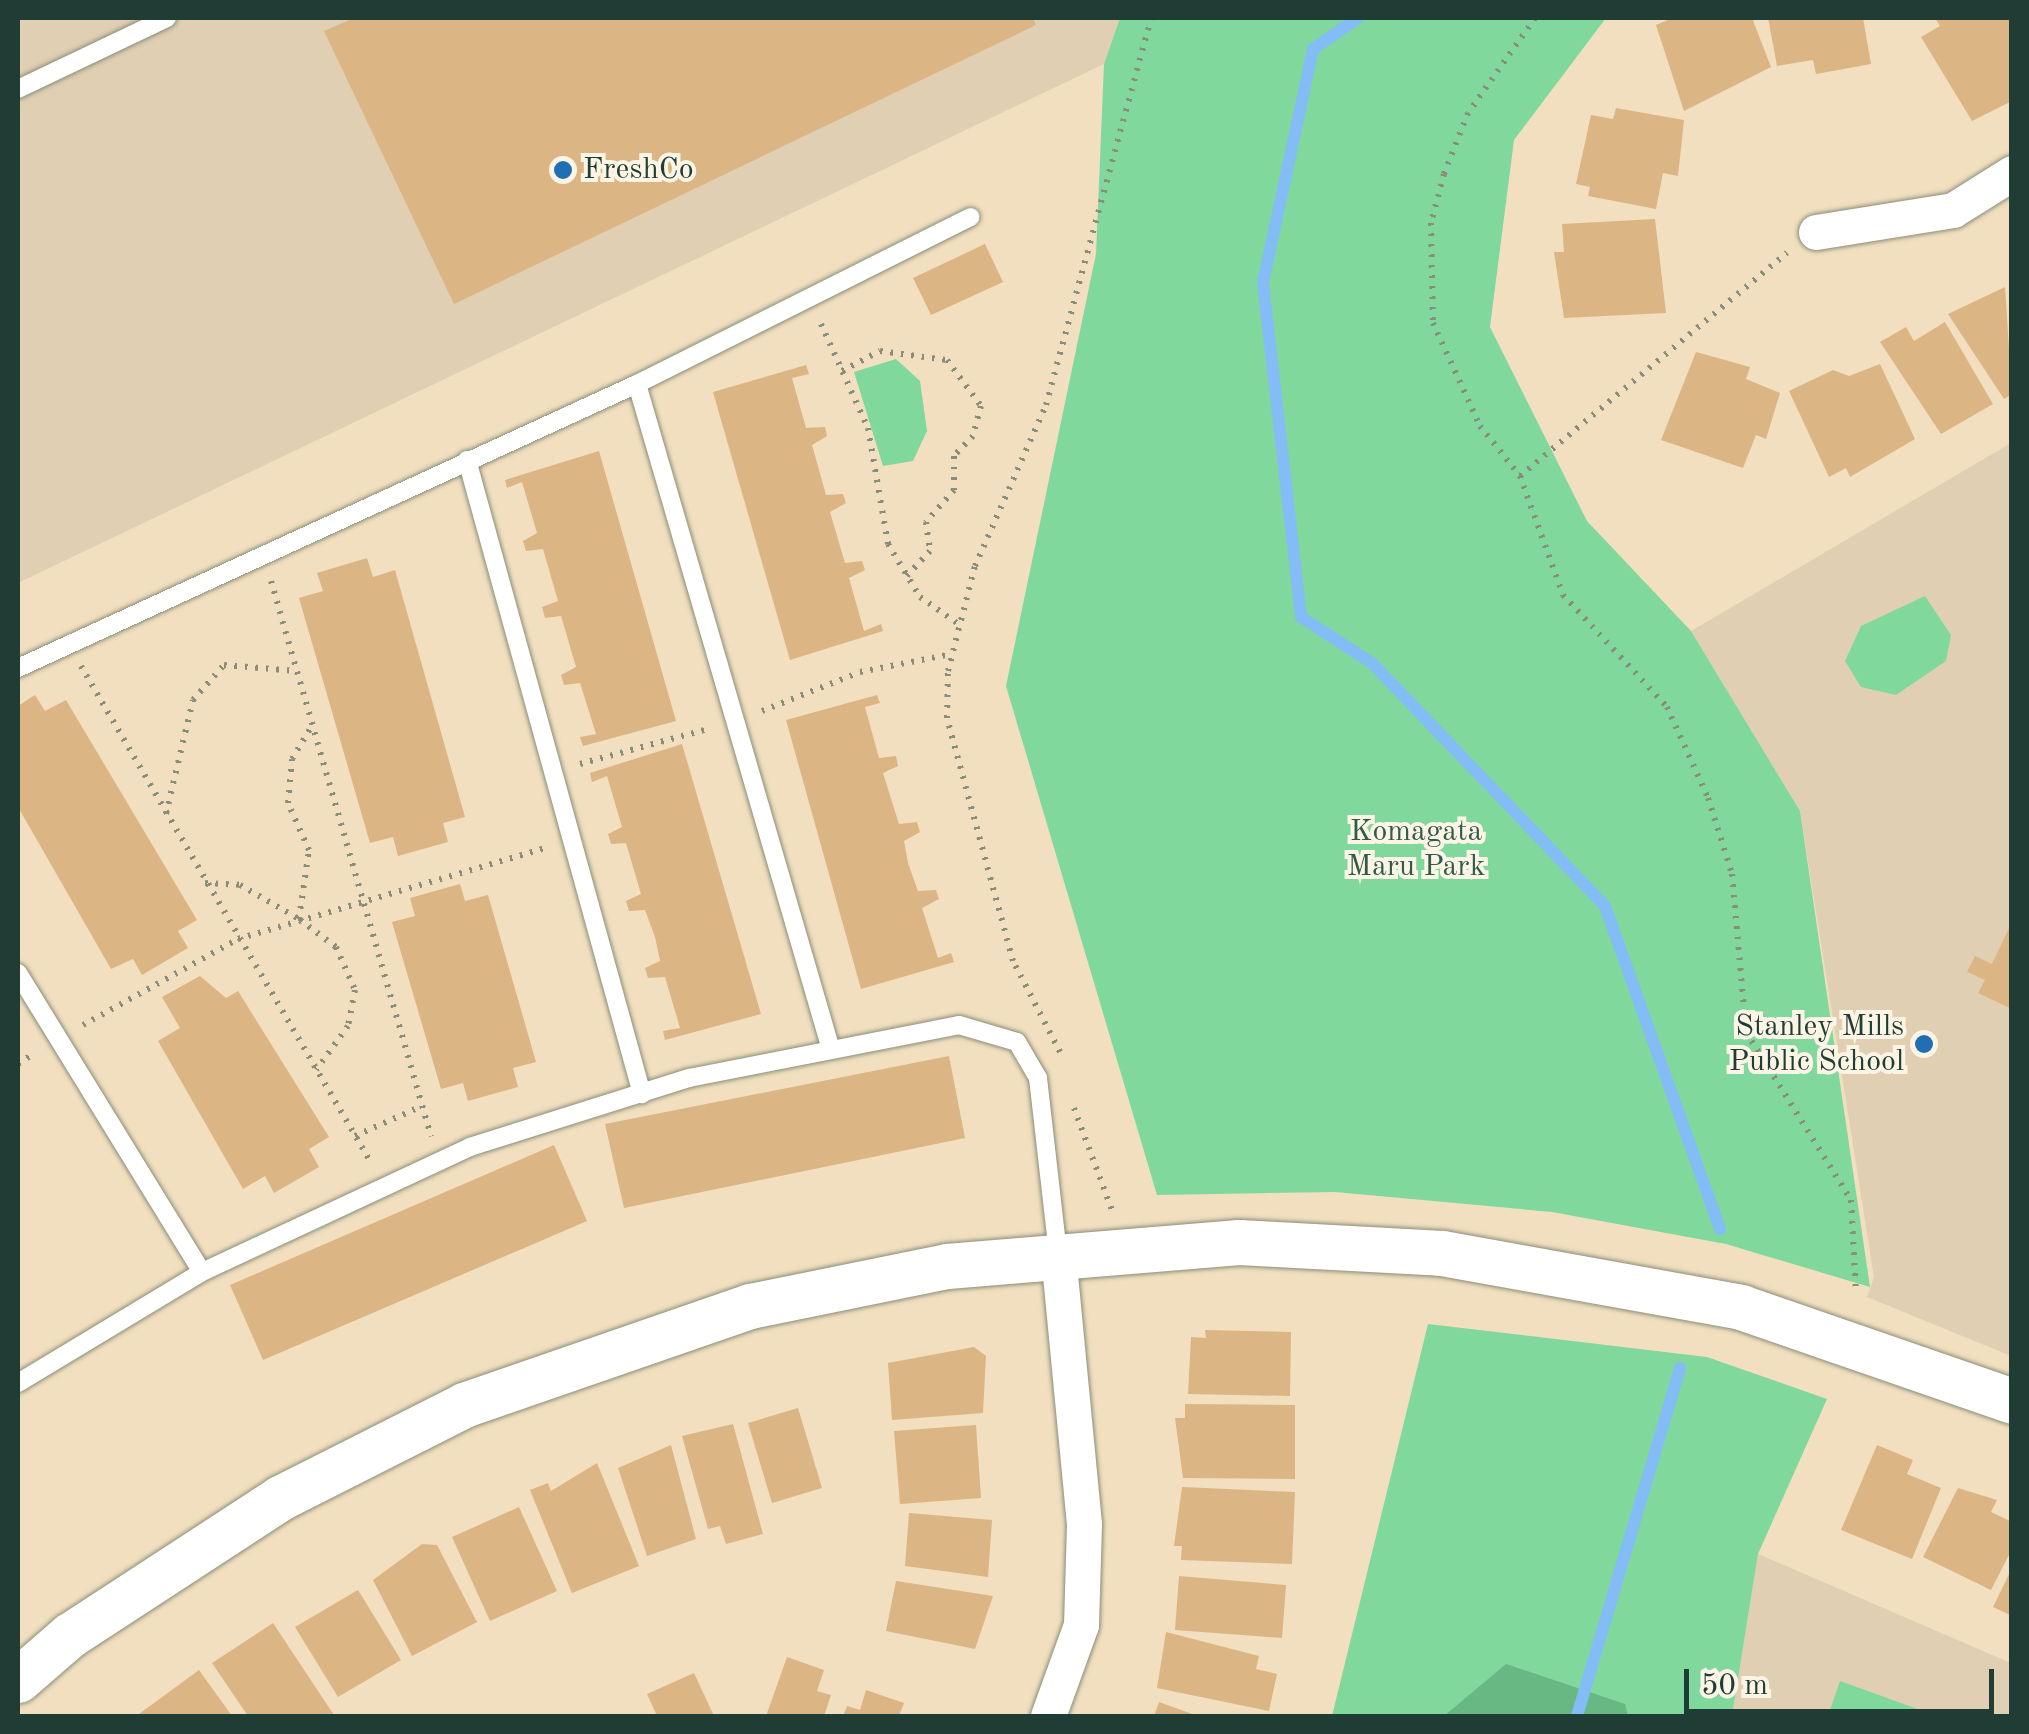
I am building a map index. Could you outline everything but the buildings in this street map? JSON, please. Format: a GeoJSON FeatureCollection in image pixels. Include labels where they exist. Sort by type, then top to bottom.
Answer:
{"type":"FeatureCollection","features":[{"type":"Feature","properties":{"kind":"street"},"geometry":{"type":"LineString","coordinates":[[1816,232],[1953,210],[2012,173]]}},
{"type":"Feature","properties":{"kind":"street"},"geometry":{"type":"LineString","coordinates":[[18,1680],[70,1635],[280,1498],[464,1406],[750,1306],[1058,1254],[1240,1242],[1542,1266],[1841,1336],[2012,1401]]}},
{"type":"Feature","properties":{"kind":"street"},"geometry":{"type":"LineString","coordinates":[[1048,1716],[1080,1625],[1084,1524],[1058,1254]]}},
{"type":"Feature","properties":{"kind":"lane"},"geometry":{"type":"LineString","coordinates":[[18,89],[167,18]]}},
{"type":"Feature","properties":{"kind":"lane"},"geometry":{"type":"LineString","coordinates":[[18,668],[263,552],[637,384],[971,217]]}},
{"type":"Feature","properties":{"kind":"lane"},"geometry":{"type":"LineString","coordinates":[[637,384],[830,1046]]}},
{"type":"Feature","properties":{"kind":"lane"},"geometry":{"type":"LineString","coordinates":[[467,460],[642,1094]]}},
{"type":"Feature","properties":{"kind":"lane"},"geometry":{"type":"LineString","coordinates":[[18,973],[202,1272]]}},
{"type":"Feature","properties":{"kind":"lane"},"geometry":{"type":"LineString","coordinates":[[18,1384],[202,1272],[438,1161],[642,1094],[830,1046],[979,1024],[1017,1042],[1046,1100],[1058,1254]]}},
{"type":"Feature","properties":{"kind":"path"},"geometry":{"type":"LineString","coordinates":[[1063,1062],[1054,1026],[1012,960],[948,718],[957,623],[1046,405],[1151,18]]}},
{"type":"Feature","properties":{"kind":"path"},"geometry":{"type":"LineString","coordinates":[[1535,18],[1468,113],[1431,223],[1428,288],[1448,368],[1520,476],[1564,595],[1667,707],[1708,798],[1732,874],[1746,1032],[1850,1200],[1856,1292]]}},
{"type":"Feature","properties":{"kind":"path"},"geometry":{"type":"LineString","coordinates":[[1520,476],[1816,232]]}},
{"type":"Feature","properties":{"kind":"path"},"geometry":{"type":"LineString","coordinates":[[809,298],[868,428],[888,544],[907,576],[957,623]]}},
{"type":"Feature","properties":{"kind":"path"},"geometry":{"type":"LineString","coordinates":[[842,371],[880,351],[946,360],[980,406],[973,436],[954,456],[954,490],[926,522],[923,567],[907,576]]}},
{"type":"Feature","properties":{"kind":"path"},"geometry":{"type":"LineString","coordinates":[[263,552],[438,1161]]}},
{"type":"Feature","properties":{"kind":"path"},"geometry":{"type":"LineString","coordinates":[[68,644],[386,1188]]}},
{"type":"Feature","properties":{"kind":"path"},"geometry":{"type":"LineString","coordinates":[[166,815],[194,700],[224,665],[297,672]]}},
{"type":"Feature","properties":{"kind":"path"},"geometry":{"type":"LineString","coordinates":[[299,919],[309,850],[288,803],[292,759],[313,726]]}},
{"type":"Feature","properties":{"kind":"path"},"geometry":{"type":"LineString","coordinates":[[58,1039],[238,939],[574,840]]}},
{"type":"Feature","properties":{"kind":"path"},"geometry":{"type":"LineString","coordinates":[[206,883],[240,885],[299,919],[336,948],[355,990],[348,1026],[316,1070]]}},
{"type":"Feature","properties":{"kind":"path"},"geometry":{"type":"LineString","coordinates":[[1072,1099],[1112,1198]]}},
{"type":"Feature","properties":{"kind":"path"},"geometry":{"type":"LineString","coordinates":[[355,1136],[422,1106]]}},
{"type":"Feature","properties":{"kind":"shaded area"},"geometry":{"type":"Polygon","coordinates":[[[18,18],[1120,18],[1104,64],[18,583],[18,18]]]}},
{"type":"Feature","properties":{"kind":"shaded area","name":"Stanley Mills Public School"},"geometry":{"type":"Polygon","coordinates":[[[2011,443],[2011,1356],[1867,1297],[1874,1277],[1800,811],[1691,631],[2011,443]]]}},
{"type":"Feature","properties":{"kind":"shaded area"},"geometry":{"type":"Polygon","coordinates":[[[1758,1554],[2011,1663],[2011,1716],[1732,1716],[1758,1554]]]}},
{"type":"Feature","properties":{"kind":"green space","name":"Komagata Maru Park"},"geometry":{"type":"Polygon","coordinates":[[[1120,18],[1606,18],[1514,140],[1490,327],[1587,521],[1691,631],[1800,811],[1870,1287],[1726,1244],[1552,1212],[1335,1192],[1157,1195],[1006,686],[1096,254],[1104,64],[1120,18]]]}},
{"type":"Feature","properties":{"kind":"green space"},"geometry":{"type":"Polygon","coordinates":[[[896,359],[920,381],[927,431],[913,461],[883,466],[854,372],[896,359]]]}},
{"type":"Feature","properties":{"kind":"green space"},"geometry":{"type":"Polygon","coordinates":[[[1925,596],[1951,635],[1946,661],[1896,695],[1861,687],[1845,661],[1861,626],[1925,596]]]}},
{"type":"Feature","properties":{"kind":"green space"},"geometry":{"type":"Polygon","coordinates":[[[1428,1324],[1707,1357],[1827,1399],[1758,1554],[1732,1716],[1332,1716],[1428,1324]]]}},
{"type":"Feature","properties":{"kind":"green space"},"geometry":{"type":"Polygon","coordinates":[[[1506,1664],[1625,1704],[1628,1716],[1444,1716],[1506,1664]]]}},
{"type":"Feature","properties":{"kind":"green space"},"geometry":{"type":"Polygon","coordinates":[[[1840,1681],[1937,1716],[1828,1716],[1840,1681]]]}},
{"type":"Feature","properties":{"kind":"waterway"},"geometry":{"type":"LineString","coordinates":[[1358,18],[1313,49],[1263,283],[1301,617],[1372,663],[1605,906],[1720,1229]]}},
{"type":"Feature","properties":{"kind":"waterway"},"geometry":{"type":"LineString","coordinates":[[1577,1716],[1680,1368]]}},
{"type":"Feature","properties":{"kind":"place","name":"FreshCo"},"geometry":{"type":"Point","coordinates":[563,170]}},
{"type":"Feature","properties":{"kind":"place","name":"Stanley Mills Public School"},"geometry":{"type":"Point","coordinates":[1924,1044]}}]}
